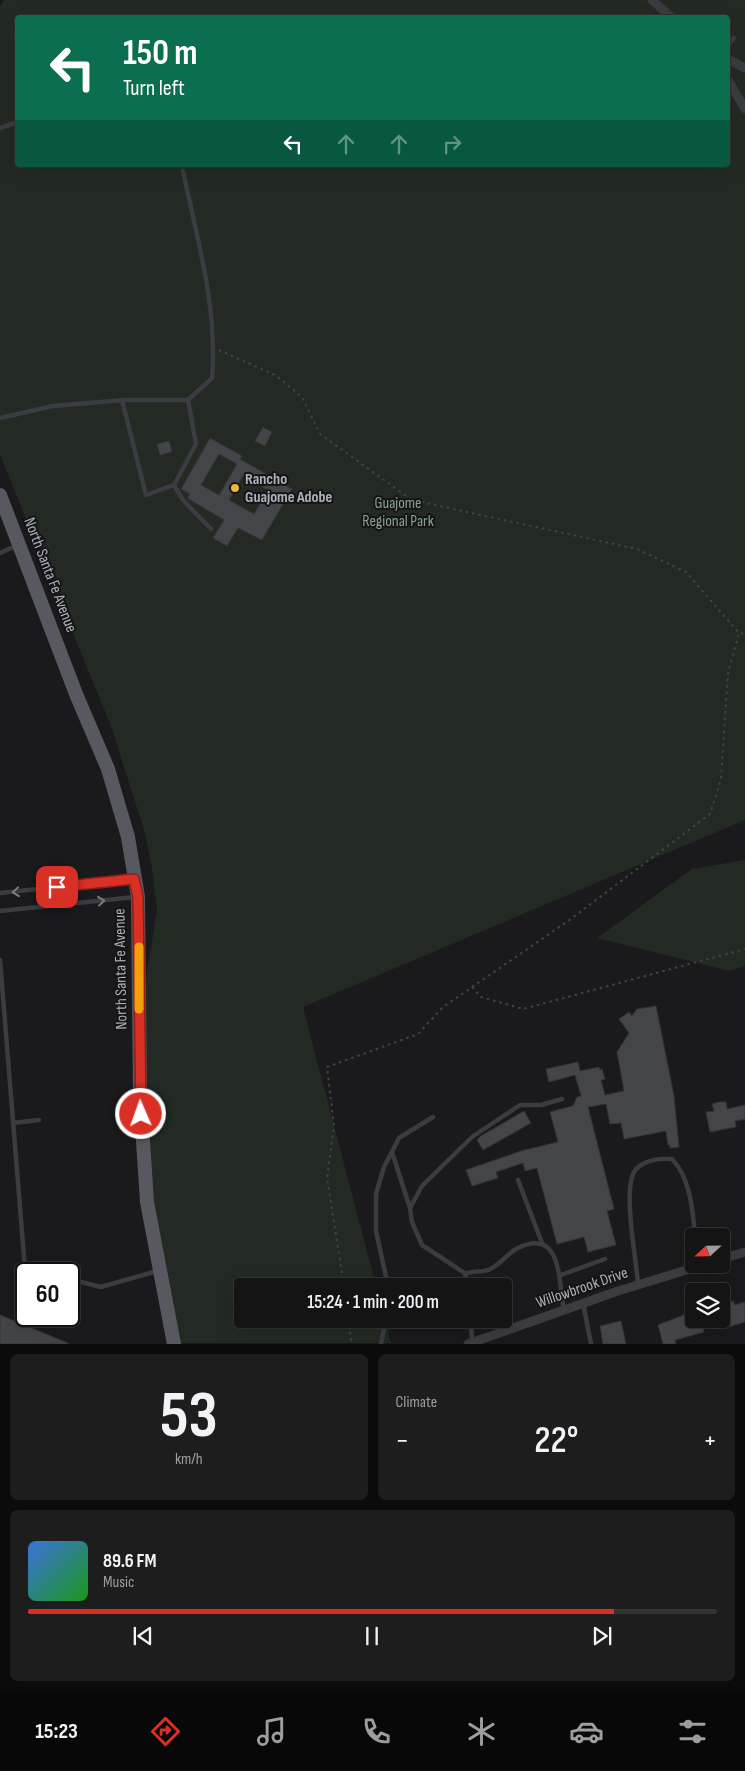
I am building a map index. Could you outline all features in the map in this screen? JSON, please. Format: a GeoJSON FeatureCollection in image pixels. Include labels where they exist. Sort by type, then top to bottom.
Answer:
{"type":"FeatureCollection","features":[{"type":"Feature","properties":{"kind":"main road","name":"North Santa Fe Avenue"},"geometry":{"type":"LineString","coordinates":[[0,495],[108,769],[128,837],[138,897],[140,1096],[147,1202],[174,1344]]}},
{"type":"Feature","properties":{"kind":"street"},"geometry":{"type":"LineString","coordinates":[[652,0],[669,15]]}},
{"type":"Feature","properties":{"kind":"street"},"geometry":{"type":"LineString","coordinates":[[730,60],[745,68]]}},
{"type":"Feature","properties":{"kind":"street"},"geometry":{"type":"LineString","coordinates":[[730,83],[745,109]]}},
{"type":"Feature","properties":{"kind":"street"},"geometry":{"type":"LineString","coordinates":[[730,1256],[745,1252]]}},
{"type":"Feature","properties":{"kind":"street","name":"Willowbrook Drive"},"geometry":{"type":"LineString","coordinates":[[470,1343],[685,1269]]}},
{"type":"Feature","properties":{"kind":"lane"},"geometry":{"type":"LineString","coordinates":[[730,43],[734,38]]}},
{"type":"Feature","properties":{"kind":"lane"},"geometry":{"type":"LineString","coordinates":[[0,128],[15,123]]}},
{"type":"Feature","properties":{"kind":"lane"},"geometry":{"type":"LineString","coordinates":[[0,418],[53,406],[122,400],[188,400],[212,378],[215,348],[202,266],[183,171]]}},
{"type":"Feature","properties":{"kind":"lane"},"geometry":{"type":"LineString","coordinates":[[122,400],[146,495],[174,485],[196,444],[188,400]]}},
{"type":"Feature","properties":{"kind":"lane"},"geometry":{"type":"LineString","coordinates":[[174,485],[183,500],[211,529]]}},
{"type":"Feature","properties":{"kind":"lane"},"geometry":{"type":"LineString","coordinates":[[0,553],[19,544]]}},
{"type":"Feature","properties":{"kind":"lane"},"geometry":{"type":"LineString","coordinates":[[0,893],[134,879]]}},
{"type":"Feature","properties":{"kind":"lane"},"geometry":{"type":"LineString","coordinates":[[0,911],[138,897]]}},
{"type":"Feature","properties":{"kind":"lane"},"geometry":{"type":"LineString","coordinates":[[0,960],[24,1262]]}},
{"type":"Feature","properties":{"kind":"lane"},"geometry":{"type":"LineString","coordinates":[[0,1040],[6,1040]]}},
{"type":"Feature","properties":{"kind":"lane"},"geometry":{"type":"LineString","coordinates":[[410,1208],[422,1186],[472,1137],[520,1105],[541,1104],[562,1099]]}},
{"type":"Feature","properties":{"kind":"lane"},"geometry":{"type":"LineString","coordinates":[[386,1278],[376,1231],[376,1194],[399,1138],[433,1117]]}},
{"type":"Feature","properties":{"kind":"lane"},"geometry":{"type":"LineString","coordinates":[[13,1123],[39,1120]]}},
{"type":"Feature","properties":{"kind":"lane"},"geometry":{"type":"LineString","coordinates":[[392,1152],[410,1208],[412,1222],[422,1244],[438,1258],[466,1274]]}},
{"type":"Feature","properties":{"kind":"lane"},"geometry":{"type":"LineString","coordinates":[[638,1285],[631,1225],[630,1188],[635,1170],[647,1161],[672,1159],[680,1167],[690,1203],[694,1228]]}},
{"type":"Feature","properties":{"kind":"lane"},"geometry":{"type":"LineString","coordinates":[[518,1180],[542,1243]]}},
{"type":"Feature","properties":{"kind":"lane"},"geometry":{"type":"LineString","coordinates":[[465,1278],[466,1274],[472,1271],[487,1270],[515,1250],[530,1244],[542,1243],[550,1248],[561,1275],[564,1310]]}},
{"type":"Feature","properties":{"kind":"lane"},"geometry":{"type":"LineString","coordinates":[[561,1275],[605,1259]]}},
{"type":"Feature","properties":{"kind":"lane"},"geometry":{"type":"LineString","coordinates":[[80,1282],[101,1287],[161,1270]]}},
{"type":"Feature","properties":{"kind":"lane"},"geometry":{"type":"LineString","coordinates":[[583,1303],[590,1344]]}},
{"type":"Feature","properties":{"kind":"lane"},"geometry":{"type":"LineString","coordinates":[[381,1344],[384,1328]]}},
{"type":"Feature","properties":{"kind":"lane"},"geometry":{"type":"LineString","coordinates":[[470,1343],[471,1328]]}},
{"type":"Feature","properties":{"kind":"path"},"geometry":{"type":"LineString","coordinates":[[215,348],[274,376],[302,396],[320,434],[412,500],[637,549],[686,572],[739,633],[745,634]]}},
{"type":"Feature","properties":{"kind":"path"},"geometry":{"type":"LineString","coordinates":[[343,1278],[327,1178],[334,1126],[328,1067],[418,1034],[443,1007],[568,921],[710,814],[721,779],[728,673],[739,633]]}},
{"type":"Feature","properties":{"kind":"path"},"geometry":{"type":"LineString","coordinates":[[472,987],[480,997],[523,1009],[745,949]]}},
{"type":"Feature","properties":{"kind":"path"},"geometry":{"type":"LineString","coordinates":[[349,1328],[352,1344]]}},
{"type":"Feature","properties":{"kind":"green space","name":"Guajome Regional Park"},"geometry":{"type":"Polygon","coordinates":[[[4,0],[745,0],[745,820],[303,1007],[374,1278],[234,1278],[234,1328],[387,1328],[391,1343],[172,1343],[152,1232],[141,1010],[157,910],[151,862],[144,830],[111,726],[0,455],[0,7],[4,0]]]}},
{"type":"Feature","properties":{"kind":"green space"},"geometry":{"type":"Polygon","coordinates":[[[745,860],[745,966],[730,971],[597,938],[692,869],[745,860]]]}},
{"type":"Feature","properties":{"kind":"building"},"geometry":{"type":"Polygon","coordinates":[[[263,427],[272,432],[265,446],[255,441],[263,427]]]}},
{"type":"Feature","properties":{"kind":"building"},"geometry":{"type":"Polygon","coordinates":[[[210,438],[242,456],[240,459],[292,489],[262,540],[238,528],[227,546],[213,538],[224,520],[187,498],[190,494],[181,489],[210,438]],[[219,454],[201,485],[219,495],[237,464],[219,454]],[[243,476],[229,500],[254,514],[268,490],[243,476]]]}},
{"type":"Feature","properties":{"kind":"building"},"geometry":{"type":"Polygon","coordinates":[[[169,441],[172,452],[160,455],[157,444],[169,441]]]}},
{"type":"Feature","properties":{"kind":"building"},"geometry":{"type":"Polygon","coordinates":[[[656,1006],[674,1096],[679,1147],[670,1148],[666,1131],[624,1139],[621,1123],[610,1124],[606,1104],[588,1107],[614,1209],[607,1211],[616,1245],[588,1252],[584,1237],[557,1244],[537,1168],[525,1171],[523,1163],[496,1172],[498,1178],[472,1186],[466,1170],[521,1151],[558,1142],[550,1112],[573,1106],[577,1097],[581,1096],[575,1075],[549,1082],[546,1069],[578,1062],[580,1071],[599,1067],[600,1070],[602,1069],[605,1079],[601,1080],[605,1095],[624,1091],[617,1052],[629,1033],[619,1019],[629,1012],[632,1016],[637,1009],[656,1006]]]}},
{"type":"Feature","properties":{"kind":"building"},"geometry":{"type":"Polygon","coordinates":[[[726,1102],[727,1109],[745,1105],[745,1119],[735,1121],[736,1127],[710,1132],[706,1112],[714,1111],[712,1104],[726,1102]]]}},
{"type":"Feature","properties":{"kind":"building"},"geometry":{"type":"Polygon","coordinates":[[[524,1111],[531,1123],[483,1150],[477,1140],[481,1136],[524,1111]]]}},
{"type":"Feature","properties":{"kind":"building"},"geometry":{"type":"Polygon","coordinates":[[[733,1301],[735,1305],[745,1302],[745,1322],[730,1326],[730,1302],[733,1301]]]}},
{"type":"Feature","properties":{"kind":"building"},"geometry":{"type":"Polygon","coordinates":[[[685,1314],[685,1328],[703,1328],[704,1332],[675,1340],[676,1344],[663,1344],[658,1325],[685,1314]]]}},
{"type":"Feature","properties":{"kind":"building"},"geometry":{"type":"Polygon","coordinates":[[[0,1315],[15,1321],[15,1327],[29,1327],[68,1343],[68,1344],[0,1344],[0,1315]]]}},
{"type":"Feature","properties":{"kind":"building"},"geometry":{"type":"Polygon","coordinates":[[[621,1321],[626,1344],[603,1344],[600,1326],[621,1321]]]}},
{"type":"Feature","properties":{"kind":"slow traffic"},"geometry":{"type":"LineString","coordinates":[[139,947],[139,1009]]}},
{"type":"Feature","properties":{"kind":"place","name":"Rancho Guajome Adobe"},"geometry":{"type":"Point","coordinates":[235,488]}},
{"type":"Feature","properties":{"kind":"route"},"geometry":{"type":"LineString","coordinates":[[57,887],[134,879],[138,897],[141,1114]]}}]}
